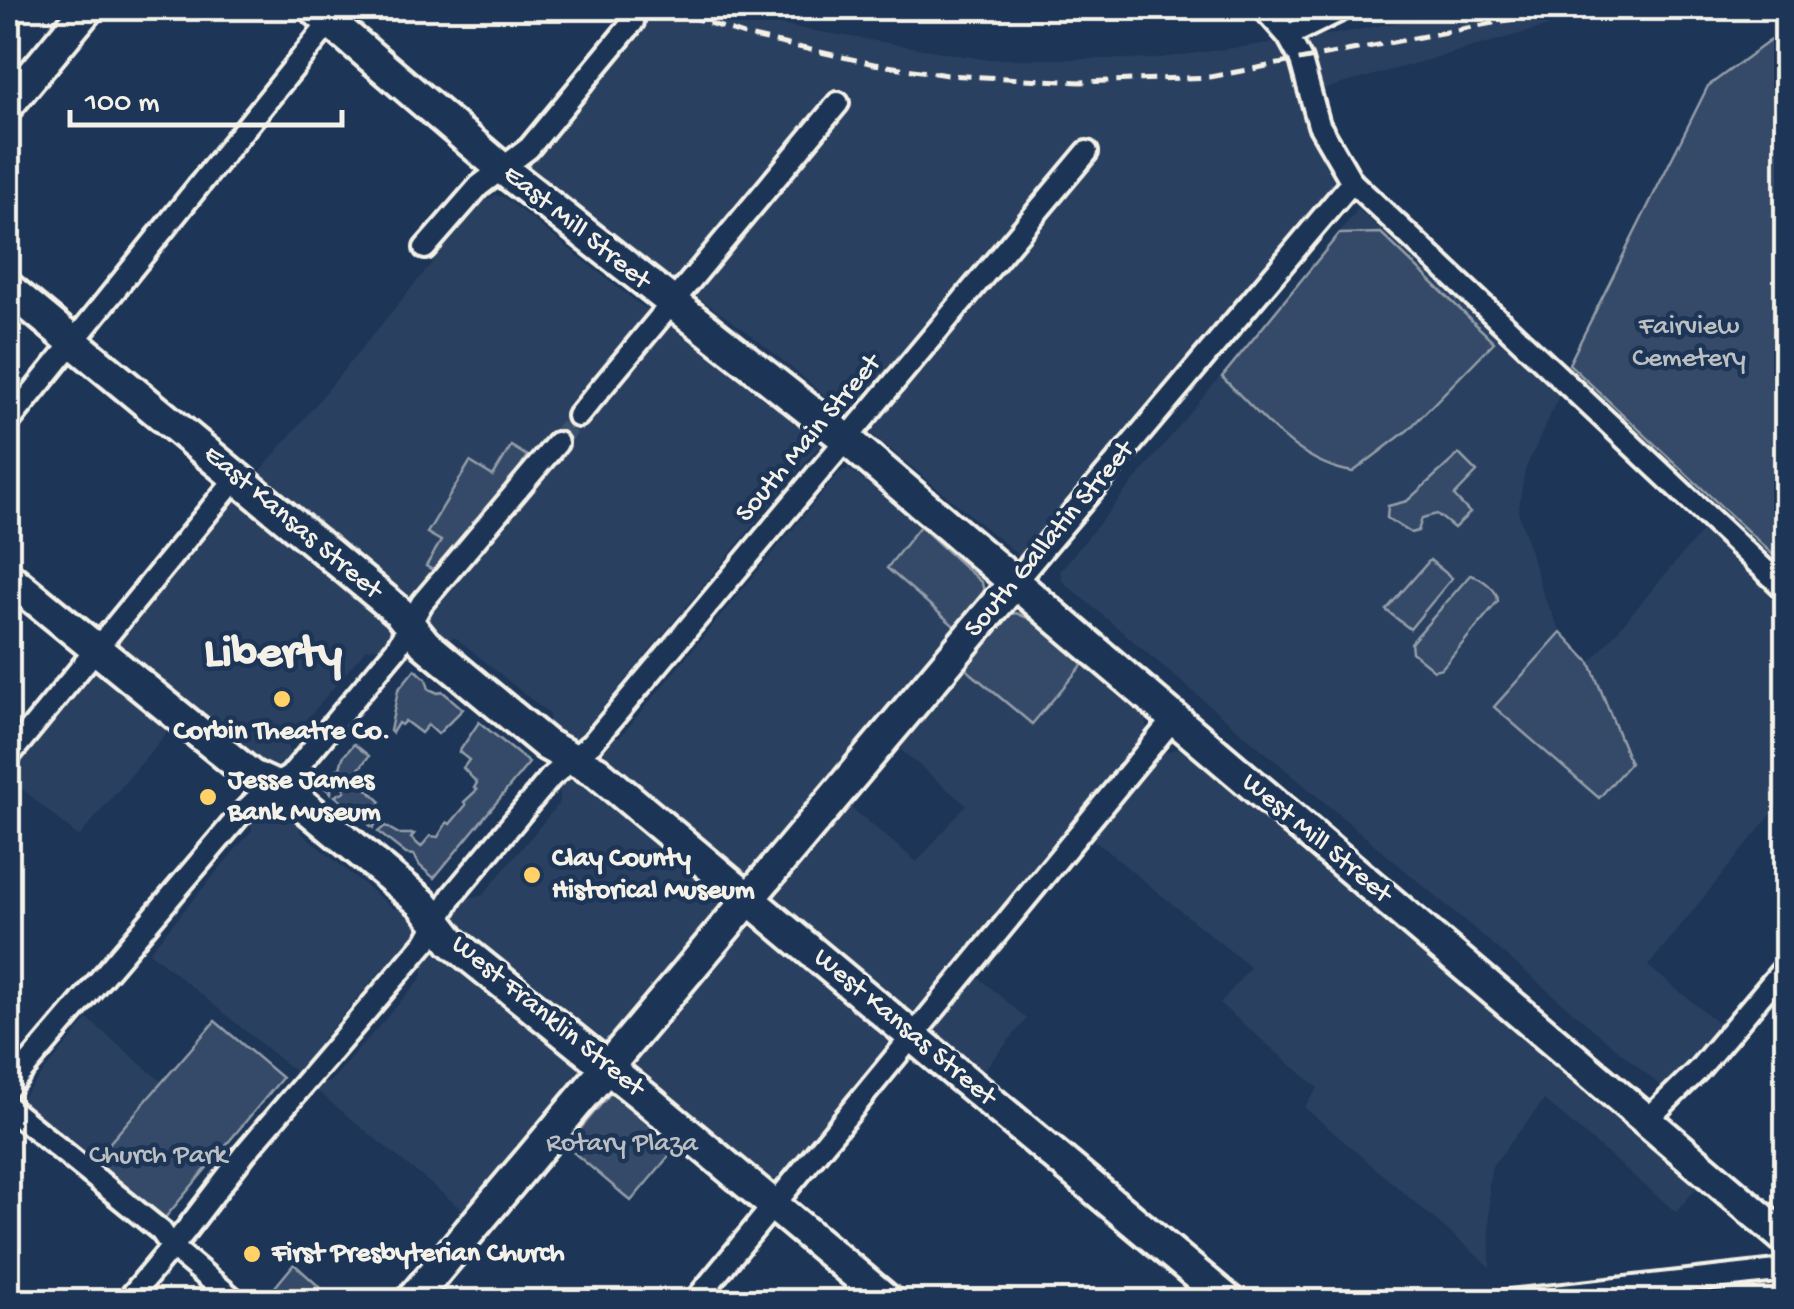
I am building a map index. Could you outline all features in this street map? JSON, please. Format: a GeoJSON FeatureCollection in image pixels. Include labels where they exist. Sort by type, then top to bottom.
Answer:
{"type":"FeatureCollection","features":[{"type":"Feature","properties":{"kind":"street"},"geometry":{"type":"LineString","coordinates":[[8,105],[88,8]]}},
{"type":"Feature","properties":{"kind":"street"},"geometry":{"type":"LineString","coordinates":[[1263,8],[1288,36],[1301,60],[1320,125],[1352,182],[1786,590]]}},
{"type":"Feature","properties":{"kind":"street"},"geometry":{"type":"LineString","coordinates":[[1288,36],[1345,8]]}},
{"type":"Feature","properties":{"kind":"street"},"geometry":{"type":"LineString","coordinates":[[8,422],[322,14]]}},
{"type":"Feature","properties":{"kind":"street","name":"East Mill Street"},"geometry":{"type":"LineString","coordinates":[[322,14],[500,168],[846,438]]}},
{"type":"Feature","properties":{"kind":"street"},"geometry":{"type":"LineString","coordinates":[[425,248],[479,186],[529,148],[633,22]]}},
{"type":"Feature","properties":{"kind":"street"},"geometry":{"type":"LineString","coordinates":[[578,416],[838,103]]}},
{"type":"Feature","properties":{"kind":"street","name":"South Main Street"},"geometry":{"type":"LineString","coordinates":[[126,1302],[245,1153],[427,940],[452,896],[551,777],[592,743],[1087,152]]}},
{"type":"Feature","properties":{"kind":"street","name":"South Gallatin Street"},"geometry":{"type":"LineString","coordinates":[[410,1302],[1352,182]]}},
{"type":"Feature","properties":{"kind":"street","name":"East Kansas Street"},"geometry":{"type":"LineString","coordinates":[[8,288],[399,612],[425,644],[547,745],[573,761]]}},
{"type":"Feature","properties":{"kind":"street","name":"West Mill Street"},"geometry":{"type":"LineString","coordinates":[[846,438],[1786,1239]]}},
{"type":"Feature","properties":{"kind":"street"},"geometry":{"type":"LineString","coordinates":[[8,1088],[239,816],[271,787],[290,776],[396,650],[408,624],[557,442]]}},
{"type":"Feature","properties":{"kind":"street"},"geometry":{"type":"LineString","coordinates":[[8,758],[237,477]]}},
{"type":"Feature","properties":{"kind":"street","name":"West Franklin Street"},"geometry":{"type":"LineString","coordinates":[[8,576],[252,776],[288,793],[422,903],[452,942],[889,1302]]}},
{"type":"Feature","properties":{"kind":"street"},"geometry":{"type":"LineString","coordinates":[[694,1302],[1174,718]]}},
{"type":"Feature","properties":{"kind":"street","name":"West Kansas Street"},"geometry":{"type":"LineString","coordinates":[[573,761],[597,772],[1230,1302]]}},
{"type":"Feature","properties":{"kind":"street"},"geometry":{"type":"LineString","coordinates":[[1647,1120],[1698,1070],[1786,966]]}},
{"type":"Feature","properties":{"kind":"street"},"geometry":{"type":"LineString","coordinates":[[8,1107],[160,1230],[172,1247],[237,1302]]}},
{"type":"Feature","properties":{"kind":"street"},"geometry":{"type":"LineString","coordinates":[[1501,1302],[1786,1270]]}},
{"type":"Feature","properties":{"kind":"shaded area"},"geometry":{"type":"Polygon","coordinates":[[[650,8],[722,8],[786,26],[983,59],[1153,59],[1335,34],[1477,8],[1545,8],[1551,25],[1300,96],[1323,162],[1338,186],[1021,557],[750,334],[644,259],[529,166],[642,24],[650,8]]]}},
{"type":"Feature","properties":{"kind":"shaded area"},"geometry":{"type":"Polygon","coordinates":[[[496,195],[505,198],[636,302],[696,341],[819,446],[595,716],[597,724],[576,746],[551,735],[549,714],[456,638],[434,639],[412,603],[397,596],[402,589],[260,472],[482,202],[496,195]]]}},
{"type":"Feature","properties":{"kind":"shaded area"},"geometry":{"type":"Polygon","coordinates":[[[1358,209],[1559,396],[1525,470],[1518,511],[1544,597],[1561,632],[1495,708],[1599,798],[1629,763],[1590,663],[1707,525],[1786,599],[1786,796],[1648,966],[1723,1027],[1678,1078],[1663,1088],[1062,581],[1060,571],[1358,209]]]}},
{"type":"Feature","properties":{"kind":"shaded area"},"geometry":{"type":"Polygon","coordinates":[[[849,469],[920,526],[887,568],[960,631],[756,872],[747,874],[598,757],[600,749],[610,736],[620,737],[840,472],[849,469]]]}},
{"type":"Feature","properties":{"kind":"shaded area"},"geometry":{"type":"Polygon","coordinates":[[[236,498],[393,619],[396,634],[385,648],[366,649],[288,742],[290,762],[274,777],[118,645],[236,498]]]}},
{"type":"Feature","properties":{"kind":"shaded area"},"geometry":{"type":"Polygon","coordinates":[[[960,663],[1031,723],[1084,663],[1136,706],[1144,716],[1148,733],[915,1011],[908,1012],[770,895],[844,802],[917,862],[966,805],[895,745],[960,663]]]}},
{"type":"Feature","properties":{"kind":"shaded area"},"geometry":{"type":"Polygon","coordinates":[[[93,670],[170,729],[79,837],[8,777],[8,768],[93,670]]]}},
{"type":"Feature","properties":{"kind":"shaded area"},"geometry":{"type":"Polygon","coordinates":[[[1174,749],[1190,751],[1702,1182],[1676,1212],[1544,1100],[1492,1166],[1490,1267],[1304,1107],[1318,1088],[1220,1004],[1250,967],[1091,838],[1163,754],[1174,749]]]}},
{"type":"Feature","properties":{"kind":"shaded area"},"geometry":{"type":"Polygon","coordinates":[[[570,771],[600,786],[601,796],[727,903],[612,1043],[606,1044],[595,1040],[478,942],[467,942],[450,916],[464,897],[482,896],[560,802],[559,781],[570,771]]]}},
{"type":"Feature","properties":{"kind":"shaded area"},"geometry":{"type":"Polygon","coordinates":[[[271,799],[299,813],[300,832],[394,909],[414,907],[422,915],[422,931],[388,972],[383,968],[323,1038],[327,1042],[298,1074],[149,952],[252,830],[251,818],[271,799]]]}},
{"type":"Feature","properties":{"kind":"shaded area"},"geometry":{"type":"Polygon","coordinates":[[[745,921],[754,923],[893,1040],[781,1178],[772,1181],[637,1074],[630,1060],[745,921]]]}},
{"type":"Feature","properties":{"kind":"shaded area"},"geometry":{"type":"Polygon","coordinates":[[[441,947],[457,955],[460,969],[577,1066],[580,1075],[465,1212],[312,1087],[329,1083],[423,976],[421,959],[441,947]]]}},
{"type":"Feature","properties":{"kind":"shaded area"},"geometry":{"type":"Polygon","coordinates":[[[977,976],[1027,1019],[980,1075],[930,1034],[977,976]]]}},
{"type":"Feature","properties":{"kind":"shaded area"},"geometry":{"type":"Polygon","coordinates":[[[88,1019],[162,1082],[93,1162],[33,1113],[22,1098],[88,1019]]]}},
{"type":"Feature","properties":{"kind":"green space","name":"Fairview Cemetery"},"geometry":{"type":"Polygon","coordinates":[[[1786,29],[1786,567],[1569,364],[1708,86],[1786,29]]]}},
{"type":"Feature","properties":{"kind":"green space"},"geometry":{"type":"Polygon","coordinates":[[[1381,233],[1494,342],[1408,430],[1353,472],[1314,459],[1297,448],[1222,377],[1339,234],[1381,233]]]}},
{"type":"Feature","properties":{"kind":"green space"},"geometry":{"type":"Polygon","coordinates":[[[511,446],[527,456],[508,487],[436,572],[426,566],[441,541],[427,533],[470,462],[493,476],[511,446]]]}},
{"type":"Feature","properties":{"kind":"green space"},"geometry":{"type":"Polygon","coordinates":[[[1459,454],[1477,472],[1454,496],[1470,513],[1454,528],[1437,514],[1422,518],[1418,531],[1411,533],[1387,518],[1388,506],[1407,501],[1459,454]]]}},
{"type":"Feature","properties":{"kind":"green space"},"geometry":{"type":"Polygon","coordinates":[[[920,526],[982,583],[985,596],[960,631],[887,568],[920,526]]]}},
{"type":"Feature","properties":{"kind":"green space"},"geometry":{"type":"Polygon","coordinates":[[[1430,560],[1452,578],[1410,629],[1386,610],[1430,560]]]}},
{"type":"Feature","properties":{"kind":"green space"},"geometry":{"type":"Polygon","coordinates":[[[1470,575],[1488,585],[1498,601],[1442,668],[1434,670],[1412,652],[1411,643],[1470,575]]]}},
{"type":"Feature","properties":{"kind":"green space"},"geometry":{"type":"Polygon","coordinates":[[[1016,613],[1030,619],[1084,663],[1032,724],[960,664],[1002,616],[1016,613]]]}},
{"type":"Feature","properties":{"kind":"green space"},"geometry":{"type":"Polygon","coordinates":[[[1561,632],[1590,663],[1630,763],[1599,798],[1494,707],[1561,632]]]}},
{"type":"Feature","properties":{"kind":"green space"},"geometry":{"type":"Polygon","coordinates":[[[415,669],[426,679],[429,689],[442,691],[463,709],[438,734],[428,725],[421,733],[405,721],[390,731],[398,690],[415,669]]]}},
{"type":"Feature","properties":{"kind":"green space"},"geometry":{"type":"Polygon","coordinates":[[[479,722],[529,763],[434,878],[414,855],[406,854],[378,832],[385,826],[399,834],[414,834],[411,838],[421,847],[430,836],[438,837],[447,822],[450,824],[477,790],[477,783],[463,768],[469,760],[459,752],[479,722]]]}},
{"type":"Feature","properties":{"kind":"green space"},"geometry":{"type":"Polygon","coordinates":[[[354,744],[369,756],[359,769],[363,778],[360,782],[381,802],[378,806],[384,812],[373,828],[335,796],[345,791],[341,782],[332,783],[331,793],[320,784],[330,772],[340,768],[354,744]]]}},
{"type":"Feature","properties":{"kind":"green space","name":"Church Park"},"geometry":{"type":"Polygon","coordinates":[[[215,1021],[282,1078],[164,1219],[93,1162],[215,1021]]]}},
{"type":"Feature","properties":{"kind":"green space","name":"Rotary Plaza"},"geometry":{"type":"Polygon","coordinates":[[[614,1089],[680,1143],[631,1201],[566,1146],[614,1089]]]}},
{"type":"Feature","properties":{"kind":"green space"},"geometry":{"type":"Polygon","coordinates":[[[294,1264],[335,1301],[280,1301],[270,1293],[294,1264]]]}},
{"type":"Feature","properties":{"kind":"tunnel"},"geometry":{"type":"LineString","coordinates":[[633,22],[639,8]]}},
{"type":"Feature","properties":{"kind":"tunnel"},"geometry":{"type":"LineString","coordinates":[[557,443],[578,416]]}},
{"type":"Feature","properties":{"kind":"railway"},"geometry":{"type":"LineString","coordinates":[[665,8],[744,35],[874,64],[947,75],[1081,82],[1210,77],[1572,8]]}},
{"type":"Feature","properties":{"kind":"place","name":"Corbin Theatre Co."},"geometry":{"type":"Point","coordinates":[282,699]}},
{"type":"Feature","properties":{"kind":"place","name":"Jesse James Bank Museum"},"geometry":{"type":"Point","coordinates":[208,797]}},
{"type":"Feature","properties":{"kind":"place","name":"Clay County Historical Museum"},"geometry":{"type":"Point","coordinates":[532,875]}},
{"type":"Feature","properties":{"kind":"place","name":"First Presbyterian Church"},"geometry":{"type":"Point","coordinates":[252,1254]}},
{"type":"Feature","properties":{"kind":"district","name":"Liberty"},"geometry":{"type":"Point","coordinates":[273,655]}}]}
